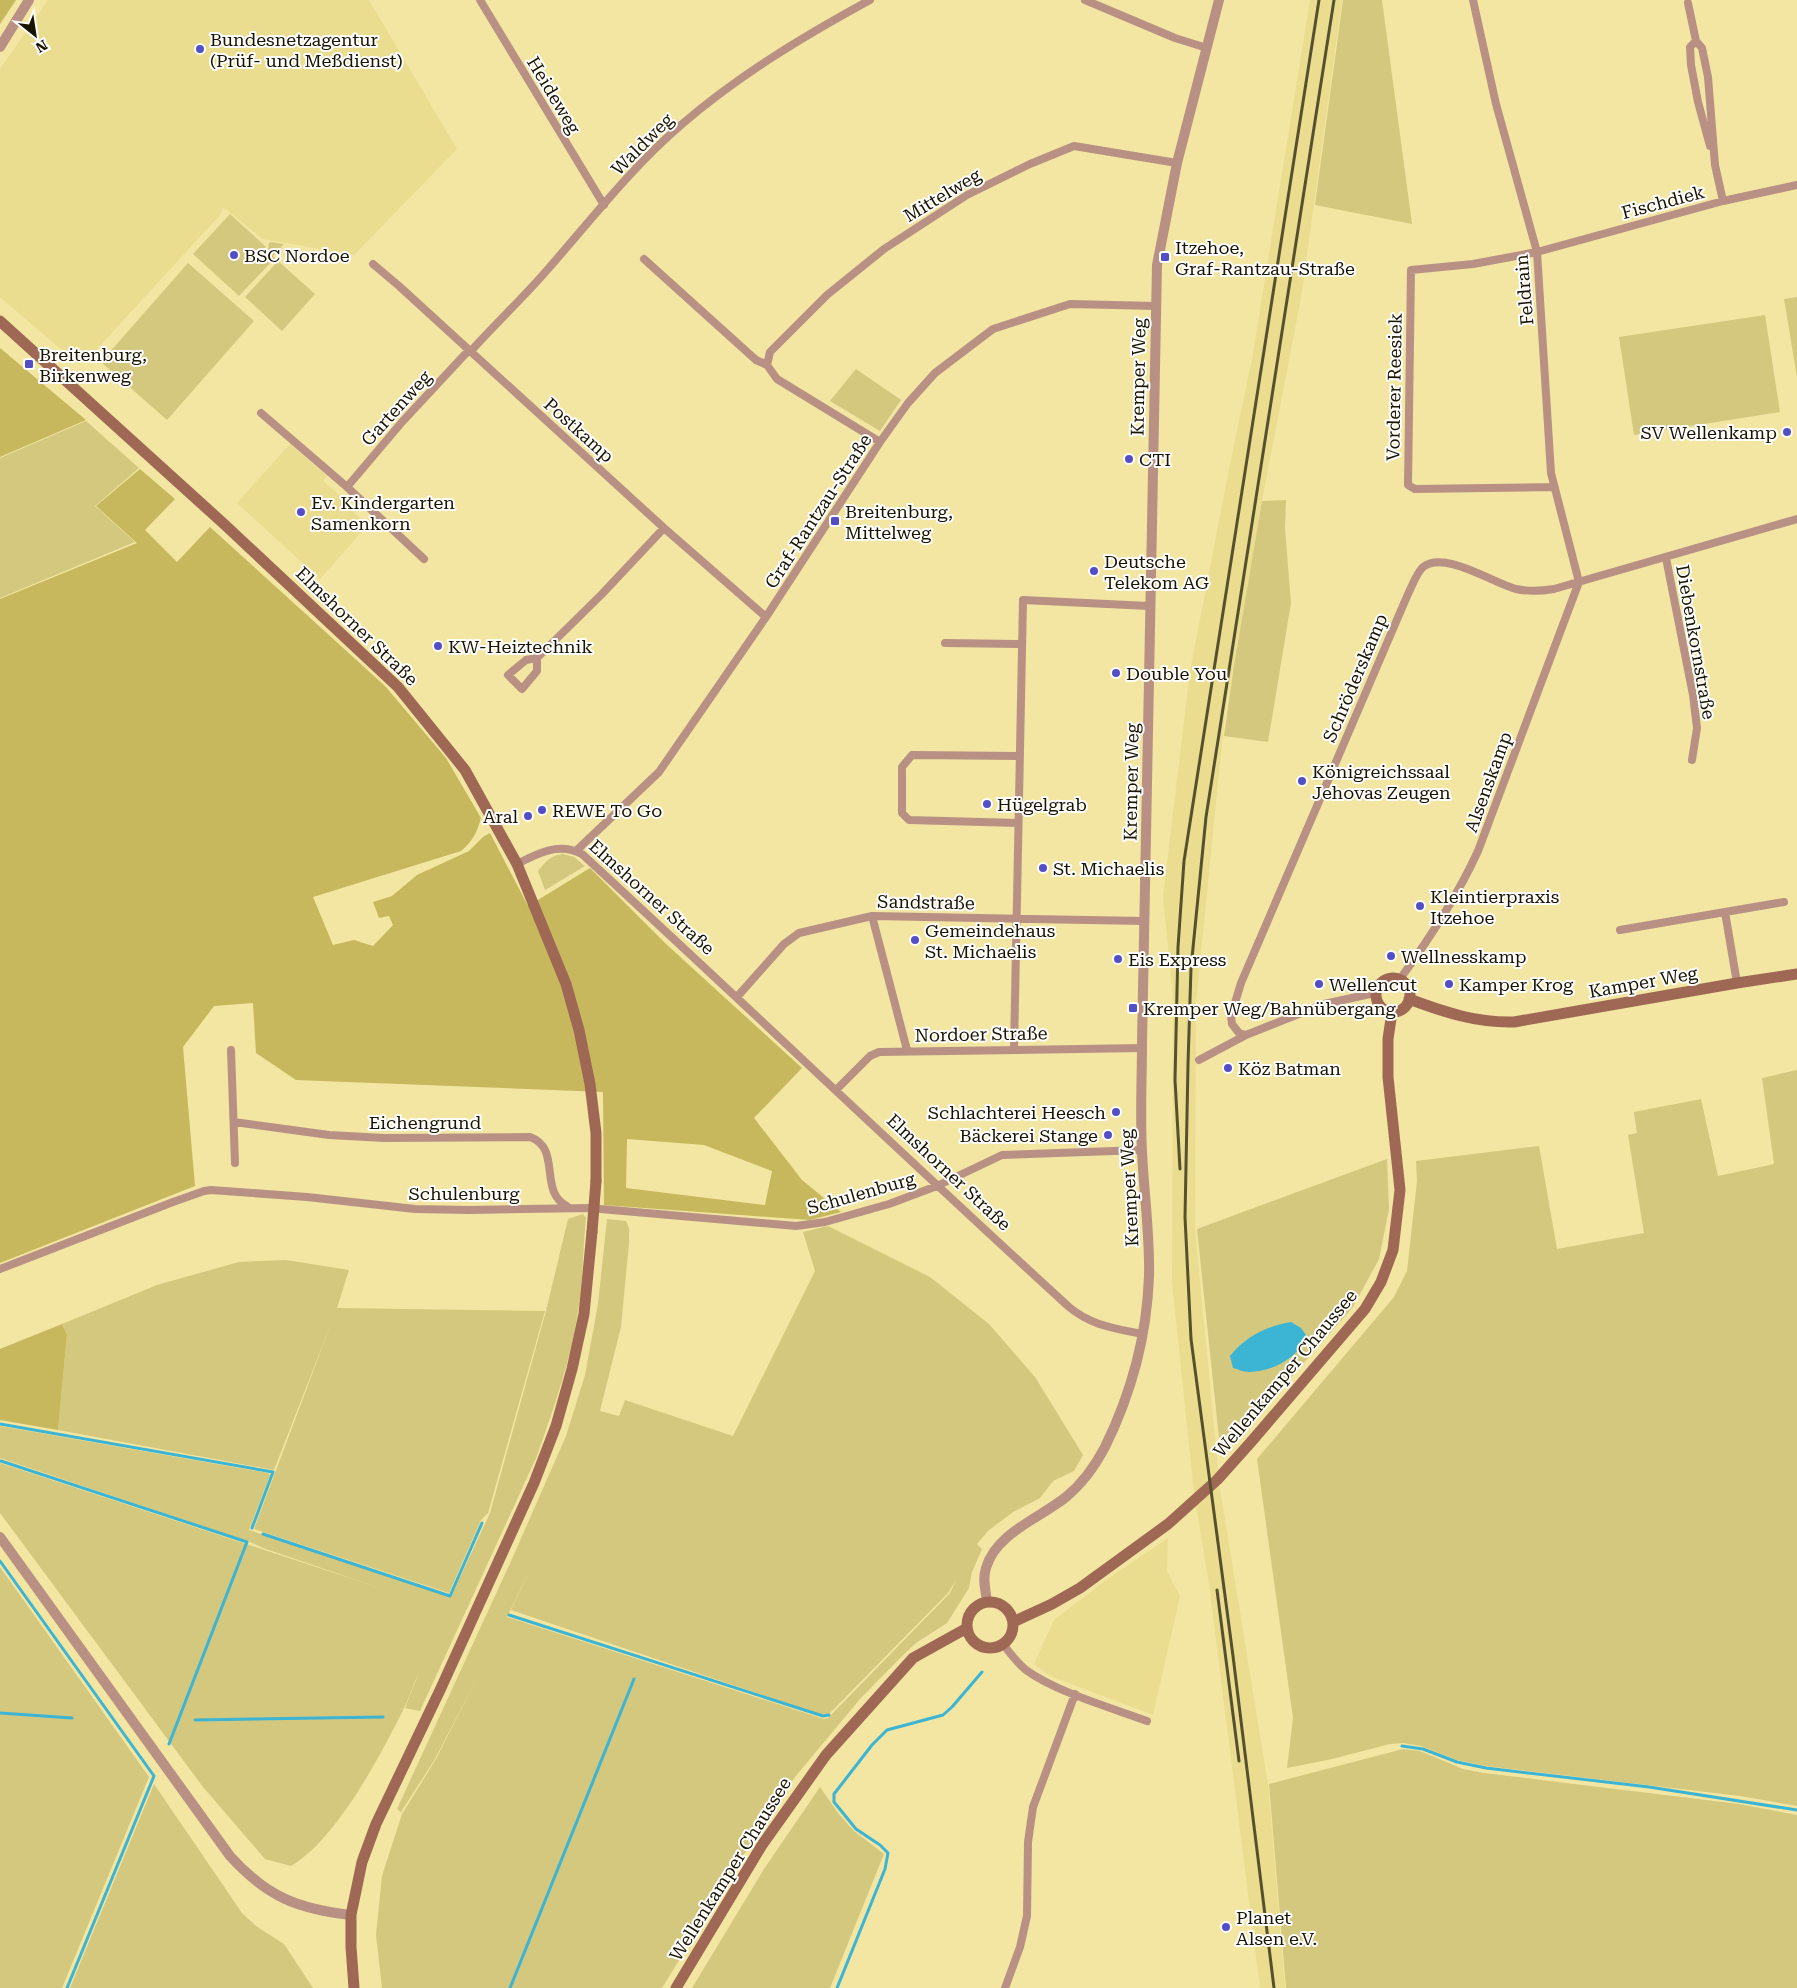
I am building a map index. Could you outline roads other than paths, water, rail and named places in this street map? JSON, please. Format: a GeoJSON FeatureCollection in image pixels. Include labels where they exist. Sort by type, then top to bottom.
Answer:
{"type":"FeatureCollection","features":[{"type":"Feature","properties":{"kind":"main road","name":"Elmshorner Straße"},"geometry":{"type":"LineString","coordinates":[[0,321],[231,531],[398,687],[465,770],[517,864]]}},
{"type":"Feature","properties":{"kind":"main road"},"geometry":{"type":"LineString","coordinates":[[354,1988],[350,1947],[351,1915],[362,1862],[376,1824],[442,1688],[534,1483],[556,1426],[572,1369],[584,1314],[596,1182],[595,1123],[590,1084],[580,1030],[566,984],[517,864]]}},
{"type":"Feature","properties":{"kind":"main road","name":"Kamper Weg"},"geometry":{"type":"LineString","coordinates":[[1409,999],[1463,1018],[1490,1022],[1514,1022],[1535,1020],[1737,983],[1797,974]]}},
{"type":"Feature","properties":{"kind":"main road"},"geometry":{"type":"LineString","coordinates":[[1392,977],[1400,979],[1408,988],[1409,999],[1404,1008],[1392,1012],[1380,1006],[1375,993],[1383,980],[1392,977]]}},
{"type":"Feature","properties":{"kind":"main road","name":"Wellenkamper Chaussee"},"geometry":{"type":"LineString","coordinates":[[1013,1622],[1052,1604],[1080,1588],[1168,1524],[1193,1503],[1251,1442],[1365,1308],[1381,1282],[1393,1250],[1399,1204],[1400,1190],[1387,1058],[1392,1012]]}},
{"type":"Feature","properties":{"kind":"main road"},"geometry":{"type":"LineString","coordinates":[[987,1602],[998,1603],[1005,1607],[1013,1622],[1011,1635],[1003,1644],[991,1648],[982,1647],[972,1640],[967,1628],[967,1619],[972,1610],[980,1604],[987,1602]]}},
{"type":"Feature","properties":{"kind":"main road","name":"Wellenkamper Chaussee"},"geometry":{"type":"LineString","coordinates":[[676,1988],[762,1845],[826,1755],[913,1658],[967,1628]]}},
{"type":"Feature","properties":{"kind":"street"},"geometry":{"type":"LineString","coordinates":[[0,47],[29,0]]}},
{"type":"Feature","properties":{"kind":"street","name":"Heideweg"},"geometry":{"type":"LineString","coordinates":[[480,0],[604,205]]}},
{"type":"Feature","properties":{"kind":"street","name":"Waldweg"},"geometry":{"type":"LineString","coordinates":[[470,350],[546,272],[649,154],[681,125],[741,77],[870,0]]}},
{"type":"Feature","properties":{"kind":"street"},"geometry":{"type":"LineString","coordinates":[[1085,0],[1175,38],[1207,48]]}},
{"type":"Feature","properties":{"kind":"street","name":"Kremper Weg"},"geometry":{"type":"LineString","coordinates":[[987,1602],[984,1580],[985,1571],[996,1548],[1067,1496],[1088,1476],[1096,1463],[1116,1425],[1131,1388],[1142,1334],[1149,1266],[1142,1150],[1142,1048],[1149,606],[1158,252],[1177,163],[1219,0]]}},
{"type":"Feature","properties":{"kind":"street","name":"Feldrain"},"geometry":{"type":"LineString","coordinates":[[1473,0],[1496,104],[1537,252],[1551,473],[1579,582]]}},
{"type":"Feature","properties":{"kind":"street"},"geometry":{"type":"LineString","coordinates":[[1688,3],[1696,41],[1702,48],[1708,77],[1715,164]]}},
{"type":"Feature","properties":{"kind":"street"},"geometry":{"type":"LineString","coordinates":[[1696,41],[1690,47],[1691,65],[1698,102],[1723,201]]}},
{"type":"Feature","properties":{"kind":"street","name":"Mittelweg"},"geometry":{"type":"LineString","coordinates":[[767,365],[770,352],[827,295],[884,249],[929,218],[975,191],[1030,164],[1074,146],[1177,163]]}},
{"type":"Feature","properties":{"kind":"street","name":"Fischdiek"},"geometry":{"type":"LineString","coordinates":[[1537,252],[1723,201],[1797,185]]}},
{"type":"Feature","properties":{"kind":"street","name":"Vorderer Reesiek"},"geometry":{"type":"LineString","coordinates":[[1537,252],[1473,264],[1411,270],[1408,484],[1415,489],[1554,487]]}},
{"type":"Feature","properties":{"kind":"street"},"geometry":{"type":"LineString","coordinates":[[644,259],[756,360],[767,365],[777,379],[880,442]]}},
{"type":"Feature","properties":{"kind":"street","name":"Postkamp"},"geometry":{"type":"LineString","coordinates":[[373,264],[664,528],[766,617]]}},
{"type":"Feature","properties":{"kind":"street","name":"Graf-Rantzau-Straße"},"geometry":{"type":"LineString","coordinates":[[576,851],[659,772],[766,617],[880,442],[908,403],[935,373],[993,329],[1070,304],[1157,306]]}},
{"type":"Feature","properties":{"kind":"street","name":"Gartenweg"},"geometry":{"type":"LineString","coordinates":[[347,487],[402,422],[470,350]]}},
{"type":"Feature","properties":{"kind":"street"},"geometry":{"type":"LineString","coordinates":[[261,413],[347,487],[424,559]]}},
{"type":"Feature","properties":{"kind":"street","name":"Schröderskamp"},"geometry":{"type":"LineString","coordinates":[[1246,1034],[1237,1031],[1232,1024],[1231,1016],[1242,983],[1306,830],[1408,594],[1420,571],[1428,564],[1445,562],[1512,588],[1527,591],[1554,589],[1797,519]]}},
{"type":"Feature","properties":{"kind":"street"},"geometry":{"type":"LineString","coordinates":[[537,658],[602,594],[664,528]]}},
{"type":"Feature","properties":{"kind":"street","name":"Diebenkornstraße"},"geometry":{"type":"LineString","coordinates":[[1666,558],[1693,695],[1696,728],[1692,760]]}},
{"type":"Feature","properties":{"kind":"street","name":"Alsenskamp"},"geometry":{"type":"LineString","coordinates":[[1400,979],[1436,928],[1463,883],[1478,851],[1579,582]]}},
{"type":"Feature","properties":{"kind":"street"},"geometry":{"type":"LineString","coordinates":[[1014,1049],[1023,600],[1149,606]]}},
{"type":"Feature","properties":{"kind":"street"},"geometry":{"type":"LineString","coordinates":[[945,643],[1021,644]]}},
{"type":"Feature","properties":{"kind":"street"},"geometry":{"type":"LineString","coordinates":[[1018,823],[909,820],[902,813],[902,767],[912,754],[1019,756]]}},
{"type":"Feature","properties":{"kind":"street","name":"Elmshorner Straße"},"geometry":{"type":"LineString","coordinates":[[517,864],[553,849],[576,851],[582,854],[937,1186],[1077,1314],[1095,1324],[1142,1334]]}},
{"type":"Feature","properties":{"kind":"street"},"geometry":{"type":"LineString","coordinates":[[1620,930],[1784,902]]}},
{"type":"Feature","properties":{"kind":"street"},"geometry":{"type":"LineString","coordinates":[[1725,912],[1737,983]]}},
{"type":"Feature","properties":{"kind":"street"},"geometry":{"type":"LineString","coordinates":[[872,916],[907,1050]]}},
{"type":"Feature","properties":{"kind":"street","name":"Sandstraße"},"geometry":{"type":"LineString","coordinates":[[737,997],[784,944],[798,933],[872,916],[1145,921]]}},
{"type":"Feature","properties":{"kind":"street"},"geometry":{"type":"LineString","coordinates":[[1199,1060],[1246,1034],[1324,1004],[1375,993]]}},
{"type":"Feature","properties":{"kind":"street","name":"Nordoer Straße"},"geometry":{"type":"LineString","coordinates":[[836,1090],[874,1053],[907,1050],[1142,1048]]}},
{"type":"Feature","properties":{"kind":"street"},"geometry":{"type":"LineString","coordinates":[[231,1050],[235,1163]]}},
{"type":"Feature","properties":{"kind":"street","name":"Eichengrund"},"geometry":{"type":"LineString","coordinates":[[234,1122],[329,1135],[384,1138],[530,1137],[541,1142],[546,1148],[557,1200],[569,1207]]}},
{"type":"Feature","properties":{"kind":"street","name":"Schulenburg"},"geometry":{"type":"LineString","coordinates":[[0,1269],[204,1190],[307,1196],[397,1208],[438,1210],[569,1207],[796,1226],[825,1222],[848,1216],[937,1186],[1002,1156],[1142,1150]]}},
{"type":"Feature","properties":{"kind":"street"},"geometry":{"type":"LineString","coordinates":[[0,1537],[230,1856],[240,1867],[260,1885],[281,1898],[304,1907],[351,1915]]}},
{"type":"Feature","properties":{"kind":"street"},"geometry":{"type":"LineString","coordinates":[[1003,1644],[1029,1672],[1075,1694],[1147,1721]]}},
{"type":"Feature","properties":{"kind":"street"},"geometry":{"type":"LineString","coordinates":[[1005,1988],[1020,1947],[1027,1916],[1028,1842],[1034,1807],[1075,1694]]}},
{"type":"Feature","properties":{"kind":"water"},"geometry":{"type":"Polygon","coordinates":[[[1291,1322],[1301,1328],[1306,1335],[1303,1343],[1291,1357],[1275,1366],[1258,1371],[1247,1372],[1233,1368],[1230,1356],[1242,1343],[1257,1333],[1273,1326],[1291,1322]]]}},
{"type":"Feature","properties":{"kind":"waterway"},"geometry":{"type":"LineString","coordinates":[[0,1424],[273,1472],[252,1528]]}},
{"type":"Feature","properties":{"kind":"waterway"},"geometry":{"type":"LineString","coordinates":[[1,1461],[247,1542],[169,1744]]}},
{"type":"Feature","properties":{"kind":"waterway"},"geometry":{"type":"LineString","coordinates":[[263,1534],[450,1596],[482,1523]]}},
{"type":"Feature","properties":{"kind":"waterway"},"geometry":{"type":"LineString","coordinates":[[0,1561],[154,1776],[67,1988]]}},
{"type":"Feature","properties":{"kind":"waterway"},"geometry":{"type":"LineString","coordinates":[[509,1615],[823,1716],[829,1715]]}},
{"type":"Feature","properties":{"kind":"waterway"},"geometry":{"type":"LineString","coordinates":[[837,1988],[885,1869],[888,1853],[880,1845],[856,1829],[834,1802],[834,1794],[872,1745],[887,1730],[943,1715],[982,1672]]}},
{"type":"Feature","properties":{"kind":"waterway"},"geometry":{"type":"LineString","coordinates":[[510,1988],[634,1679]]}},
{"type":"Feature","properties":{"kind":"waterway"},"geometry":{"type":"LineString","coordinates":[[0,1713],[72,1718]]}},
{"type":"Feature","properties":{"kind":"waterway"},"geometry":{"type":"LineString","coordinates":[[195,1720],[383,1717]]}},
{"type":"Feature","properties":{"kind":"waterway"},"geometry":{"type":"LineString","coordinates":[[1402,1746],[1423,1749],[1457,1762],[1486,1768],[1649,1787],[1797,1810]]}},
{"type":"Feature","properties":{"kind":"railway"},"geometry":{"type":"LineString","coordinates":[[1180,1169],[1175,1080],[1178,947],[1184,861],[1319,0]]}},
{"type":"Feature","properties":{"kind":"railway"},"geometry":{"type":"LineString","coordinates":[[1274,1988],[1191,1339],[1185,1217],[1188,1064],[1191,968],[1206,817],[1334,0]]}},
{"type":"Feature","properties":{"kind":"railway"},"geometry":{"type":"LineString","coordinates":[[1217,1590],[1239,1761]]}},
{"type":"Feature","properties":{"kind":"place","name":"Bundesnetzagentur (Prüf- und Meßdienst)"},"geometry":{"type":"Point","coordinates":[200,49]}},
{"type":"Feature","properties":{"kind":"place","name":"BSC Nordoe"},"geometry":{"type":"Point","coordinates":[234,255]}},
{"type":"Feature","properties":{"kind":"place","name":"Itzehoe, Graf-Rantzau-Straße"},"geometry":{"type":"Point","coordinates":[1165,257]}},
{"type":"Feature","properties":{"kind":"place","name":"Breitenburg, Birkenweg"},"geometry":{"type":"Point","coordinates":[29,364]}},
{"type":"Feature","properties":{"kind":"place","name":"SV Wellenkamp"},"geometry":{"type":"Point","coordinates":[1787,432]}},
{"type":"Feature","properties":{"kind":"place","name":"CTI"},"geometry":{"type":"Point","coordinates":[1129,459]}},
{"type":"Feature","properties":{"kind":"place","name":"Ev. Kindergarten Samenkorn"},"geometry":{"type":"Point","coordinates":[301,512]}},
{"type":"Feature","properties":{"kind":"place","name":"Breitenburg, Mittelweg"},"geometry":{"type":"Point","coordinates":[835,521]}},
{"type":"Feature","properties":{"kind":"place","name":"Deutsche Telekom AG"},"geometry":{"type":"Point","coordinates":[1094,571]}},
{"type":"Feature","properties":{"kind":"place","name":"KW-Heiztechnik"},"geometry":{"type":"Point","coordinates":[438,646]}},
{"type":"Feature","properties":{"kind":"place","name":"Double You"},"geometry":{"type":"Point","coordinates":[1116,673]}},
{"type":"Feature","properties":{"kind":"place","name":"Königreichssaal Jehovas Zeugen"},"geometry":{"type":"Point","coordinates":[1302,781]}},
{"type":"Feature","properties":{"kind":"place","name":"Hügelgrab"},"geometry":{"type":"Point","coordinates":[987,804]}},
{"type":"Feature","properties":{"kind":"place","name":"REWE To Go"},"geometry":{"type":"Point","coordinates":[542,810]}},
{"type":"Feature","properties":{"kind":"place","name":"Aral"},"geometry":{"type":"Point","coordinates":[528,816]}},
{"type":"Feature","properties":{"kind":"place","name":"St. Michaelis"},"geometry":{"type":"Point","coordinates":[1043,868]}},
{"type":"Feature","properties":{"kind":"place","name":"Kleintierpraxis Itzehoe"},"geometry":{"type":"Point","coordinates":[1420,906]}},
{"type":"Feature","properties":{"kind":"place","name":"Gemeindehaus St. Michaelis"},"geometry":{"type":"Point","coordinates":[915,940]}},
{"type":"Feature","properties":{"kind":"place","name":"Wellnesskamp"},"geometry":{"type":"Point","coordinates":[1391,956]}},
{"type":"Feature","properties":{"kind":"place","name":"Eis Express"},"geometry":{"type":"Point","coordinates":[1118,959]}},
{"type":"Feature","properties":{"kind":"place","name":"Wellencut"},"geometry":{"type":"Point","coordinates":[1319,984]}},
{"type":"Feature","properties":{"kind":"place","name":"Kamper Krog"},"geometry":{"type":"Point","coordinates":[1449,984]}},
{"type":"Feature","properties":{"kind":"place","name":"Kremper Weg/Bahnübergang"},"geometry":{"type":"Point","coordinates":[1133,1008]}},
{"type":"Feature","properties":{"kind":"place","name":"Köz Batman"},"geometry":{"type":"Point","coordinates":[1228,1068]}},
{"type":"Feature","properties":{"kind":"place","name":"Schlachterei Heesch"},"geometry":{"type":"Point","coordinates":[1116,1112]}},
{"type":"Feature","properties":{"kind":"place","name":"Bäckerei Stange"},"geometry":{"type":"Point","coordinates":[1108,1135]}},
{"type":"Feature","properties":{"kind":"place","name":"Planet Alsen e.V."},"geometry":{"type":"Point","coordinates":[1226,1927]}}]}
